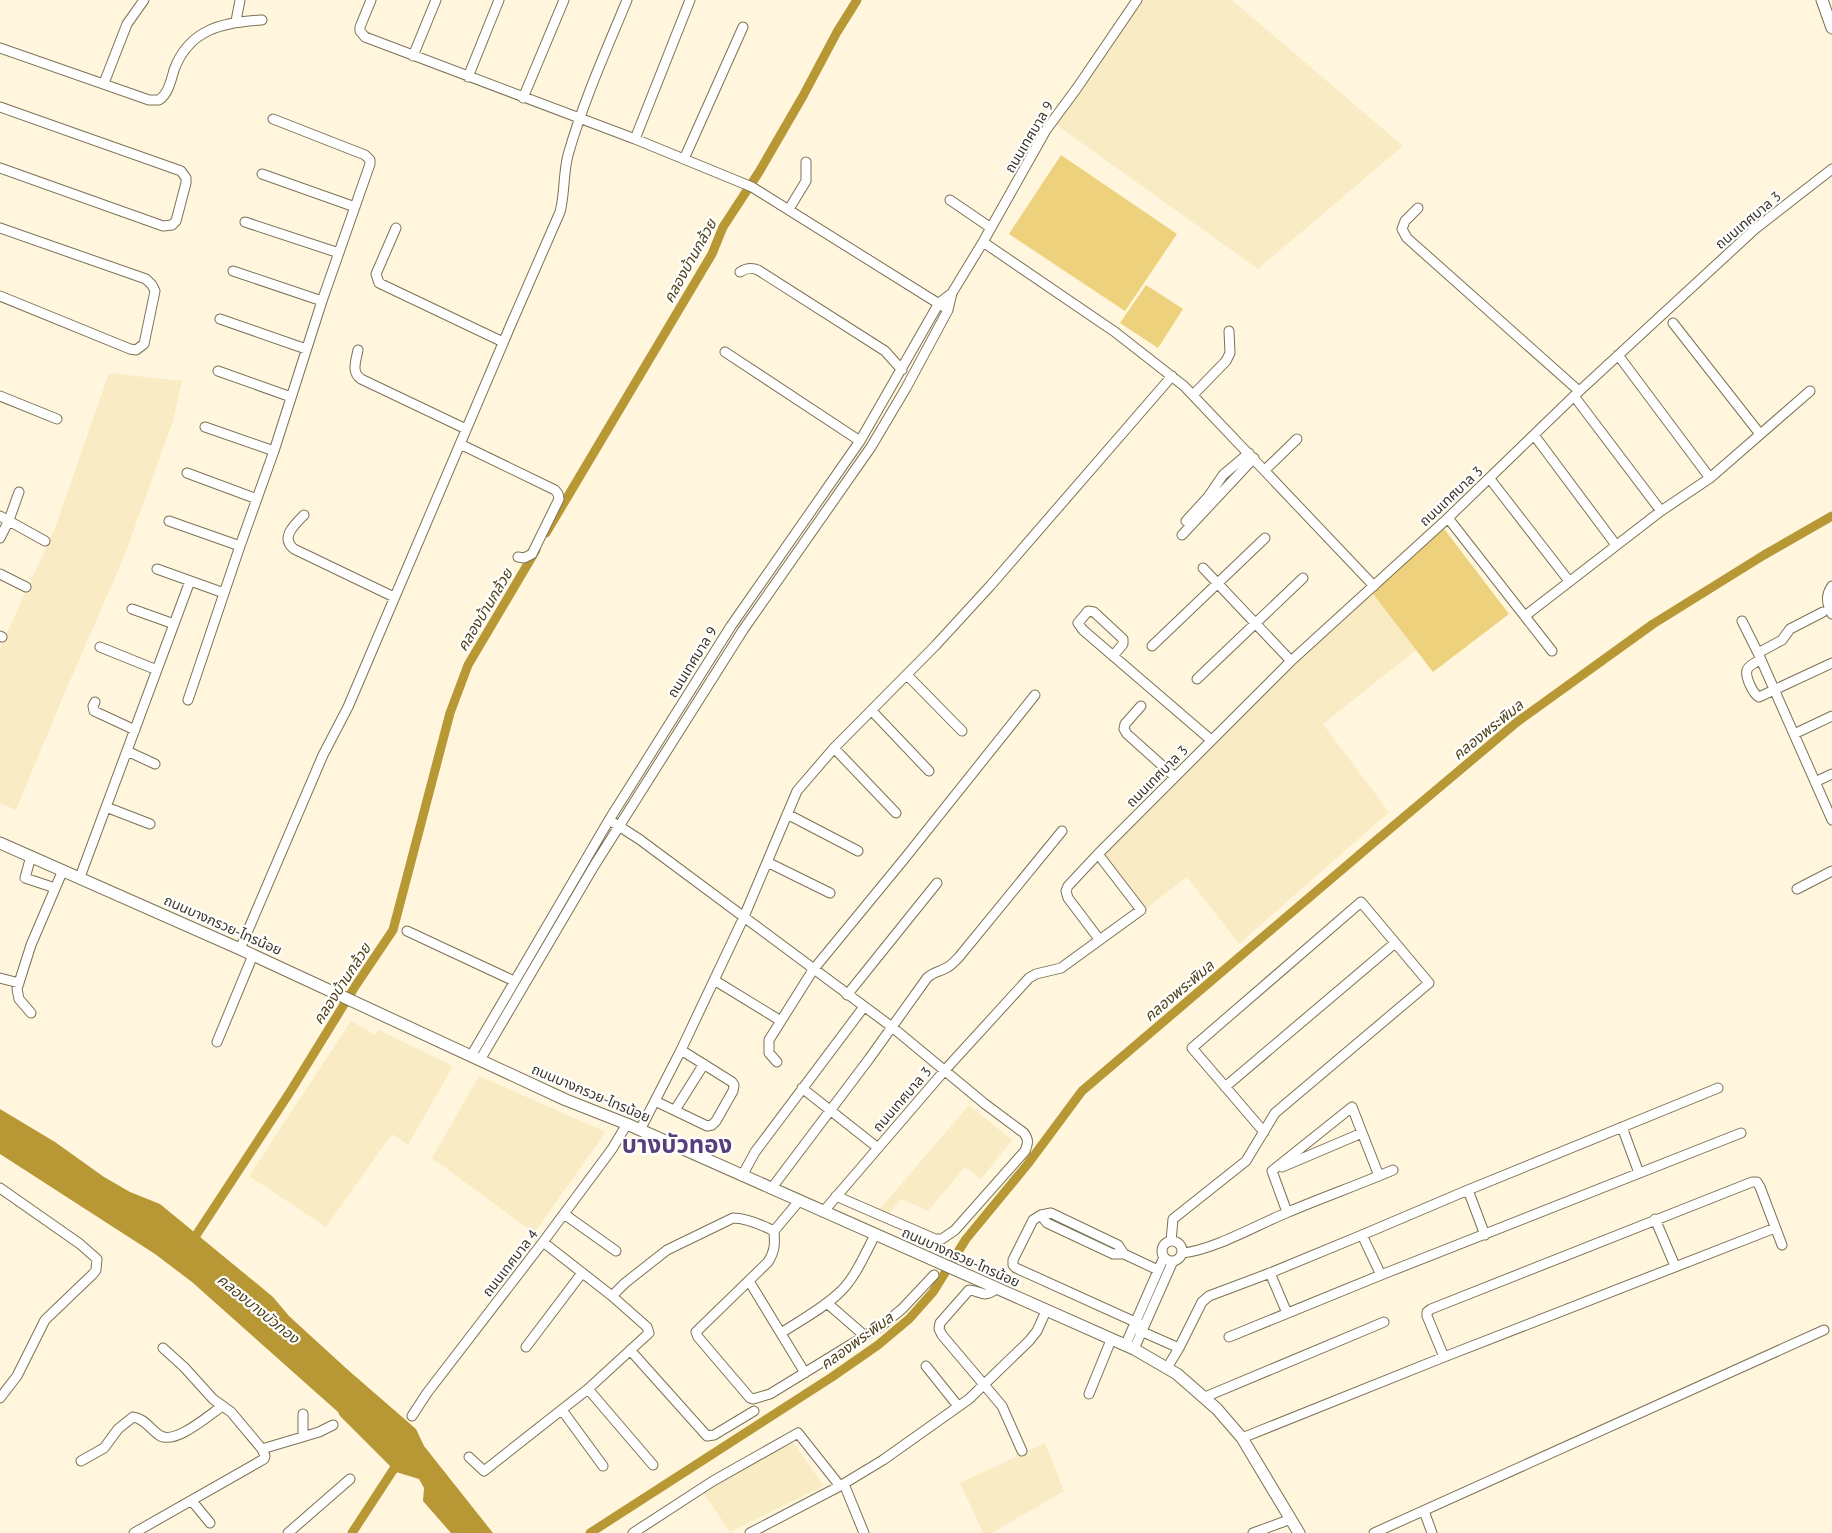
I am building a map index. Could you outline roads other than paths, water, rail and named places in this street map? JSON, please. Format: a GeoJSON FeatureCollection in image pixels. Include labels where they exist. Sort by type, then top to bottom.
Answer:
{"type":"FeatureCollection","features":[{"type":"Feature","properties":{"kind":"main road"},"geometry":{"type":"LineString","coordinates":[[1822,0],[1832,28]]}},
{"type":"Feature","properties":{"kind":"main road","name":"ถนนบางกรวย-ไทรน้อย"},"geometry":{"type":"LineString","coordinates":[[0,843],[240,949],[592,1111],[628,1124],[1129,1348],[1166,1368],[1217,1409],[1242,1438],[1299,1533]]}},
{"type":"Feature","properties":{"kind":"street"},"geometry":{"type":"LineString","coordinates":[[104,83],[127,24],[144,0]]}},
{"type":"Feature","properties":{"kind":"street"},"geometry":{"type":"LineString","coordinates":[[236,21],[240,0]]}},
{"type":"Feature","properties":{"kind":"street"},"geometry":{"type":"LineString","coordinates":[[371,0],[360,27],[365,37],[635,139],[752,187],[948,310]]}},
{"type":"Feature","properties":{"kind":"street"},"geometry":{"type":"LineString","coordinates":[[413,56],[436,0]]}},
{"type":"Feature","properties":{"kind":"street"},"geometry":{"type":"LineString","coordinates":[[468,77],[499,0]]}},
{"type":"Feature","properties":{"kind":"street"},"geometry":{"type":"LineString","coordinates":[[523,98],[564,0]]}},
{"type":"Feature","properties":{"kind":"street"},"geometry":{"type":"LineString","coordinates":[[240,949],[323,755],[348,707],[560,212],[564,200],[567,158],[579,119],[627,0]]}},
{"type":"Feature","properties":{"kind":"street"},"geometry":{"type":"LineString","coordinates":[[635,139],[690,0]]}},
{"type":"Feature","properties":{"kind":"street","name":"ถนนเทศบาล 9"},"geometry":{"type":"LineString","coordinates":[[475,1058],[743,630],[871,447],[906,388],[948,310],[952,293],[1046,130],[1137,0]]}},
{"type":"Feature","properties":{"kind":"street"},"geometry":{"type":"LineString","coordinates":[[0,48],[149,100],[159,100],[166,92],[178,59],[188,44],[201,34],[217,27],[236,21],[262,20]]}},
{"type":"Feature","properties":{"kind":"street"},"geometry":{"type":"LineString","coordinates":[[684,159],[743,27]]}},
{"type":"Feature","properties":{"kind":"street"},"geometry":{"type":"LineString","coordinates":[[0,107],[181,172],[186,178],[186,183],[176,220],[172,225],[163,226],[0,168]]}},
{"type":"Feature","properties":{"kind":"street"},"geometry":{"type":"LineString","coordinates":[[188,700],[370,164],[368,157],[273,119]]}},
{"type":"Feature","properties":{"kind":"street"},"geometry":{"type":"LineString","coordinates":[[789,209],[806,181],[806,162]]}},
{"type":"Feature","properties":{"kind":"street","name":"ถนนเทศบาล 3"},"geometry":{"type":"LineString","coordinates":[[1100,939],[1068,898],[1066,891],[1068,886],[1098,854],[1291,661],[1490,479],[1576,393],[1755,229],[1832,169]]}},
{"type":"Feature","properties":{"kind":"street"},"geometry":{"type":"LineString","coordinates":[[262,174],[355,207]]}},
{"type":"Feature","properties":{"kind":"street"},"geometry":{"type":"LineString","coordinates":[[950,200],[991,228]]}},
{"type":"Feature","properties":{"kind":"street"},"geometry":{"type":"LineString","coordinates":[[1418,208],[1402,225],[1407,238],[1576,393],[1661,511]]}},
{"type":"Feature","properties":{"kind":"street"},"geometry":{"type":"LineString","coordinates":[[245,222],[339,253]]}},
{"type":"Feature","properties":{"kind":"street"},"geometry":{"type":"LineString","coordinates":[[0,228],[146,279],[155,290],[144,344],[136,350],[0,296]]}},
{"type":"Feature","properties":{"kind":"street"},"geometry":{"type":"LineString","coordinates":[[396,228],[376,274],[379,283],[503,342]]}},
{"type":"Feature","properties":{"kind":"street"},"geometry":{"type":"LineString","coordinates":[[983,242],[1115,332],[1172,376],[1193,395],[1374,586]]}},
{"type":"Feature","properties":{"kind":"street"},"geometry":{"type":"LineString","coordinates":[[740,272],[745,268],[758,270],[885,352],[902,370]]}},
{"type":"Feature","properties":{"kind":"street"},"geometry":{"type":"LineString","coordinates":[[233,271],[322,301]]}},
{"type":"Feature","properties":{"kind":"street","name":"ถนนเทศบาล 9"},"geometry":{"type":"LineString","coordinates":[[475,1058],[514,982],[609,820],[731,626],[860,440],[939,303],[952,293]]}},
{"type":"Feature","properties":{"kind":"street"},"geometry":{"type":"LineString","coordinates":[[220,319],[306,349]]}},
{"type":"Feature","properties":{"kind":"street"},"geometry":{"type":"LineString","coordinates":[[1673,322],[1760,434]]}},
{"type":"Feature","properties":{"kind":"street"},"geometry":{"type":"LineString","coordinates":[[1193,395],[1226,361],[1230,353],[1229,332]]}},
{"type":"Feature","properties":{"kind":"street"},"geometry":{"type":"LineString","coordinates":[[358,350],[355,367],[357,376],[466,429]]}},
{"type":"Feature","properties":{"kind":"street"},"geometry":{"type":"LineString","coordinates":[[725,352],[860,440]]}},
{"type":"Feature","properties":{"kind":"street"},"geometry":{"type":"LineString","coordinates":[[1618,356],[1710,478]]}},
{"type":"Feature","properties":{"kind":"street"},"geometry":{"type":"LineString","coordinates":[[218,371],[291,397]]}},
{"type":"Feature","properties":{"kind":"street"},"geometry":{"type":"LineString","coordinates":[[640,1130],[681,1050],[743,919],[798,791],[834,748],[907,675],[991,585],[1172,376]]}},
{"type":"Feature","properties":{"kind":"street"},"geometry":{"type":"LineString","coordinates":[[1525,616],[1661,511],[1710,478],[1810,391]]}},
{"type":"Feature","properties":{"kind":"street"},"geometry":{"type":"LineString","coordinates":[[0,396],[57,419]]}},
{"type":"Feature","properties":{"kind":"street"},"geometry":{"type":"LineString","coordinates":[[205,427],[274,450]]}},
{"type":"Feature","properties":{"kind":"street"},"geometry":{"type":"LineString","coordinates":[[1534,435],[1616,545]]}},
{"type":"Feature","properties":{"kind":"street"},"geometry":{"type":"LineString","coordinates":[[1265,470],[1297,439]]}},
{"type":"Feature","properties":{"kind":"street"},"geometry":{"type":"LineString","coordinates":[[460,444],[555,490],[558,494],[559,499],[532,554],[524,558],[518,557]]}},
{"type":"Feature","properties":{"kind":"street"},"geometry":{"type":"LineString","coordinates":[[1186,521],[1208,497],[1223,475],[1251,456]]}},
{"type":"Feature","properties":{"kind":"street"},"geometry":{"type":"LineString","coordinates":[[1182,535],[1251,456]]}},
{"type":"Feature","properties":{"kind":"street"},"geometry":{"type":"LineString","coordinates":[[188,473],[256,499]]}},
{"type":"Feature","properties":{"kind":"street"},"geometry":{"type":"LineString","coordinates":[[1490,479],[1569,581]]}},
{"type":"Feature","properties":{"kind":"street"},"geometry":{"type":"LineString","coordinates":[[0,538],[19,492]]}},
{"type":"Feature","properties":{"kind":"street"},"geometry":{"type":"LineString","coordinates":[[304,515],[289,532],[287,541],[289,545],[394,597]]}},
{"type":"Feature","properties":{"kind":"street"},"geometry":{"type":"LineString","coordinates":[[0,516],[45,541]]}},
{"type":"Feature","properties":{"kind":"street"},"geometry":{"type":"LineString","coordinates":[[1448,518],[1552,651]]}},
{"type":"Feature","properties":{"kind":"street"},"geometry":{"type":"LineString","coordinates":[[169,521],[240,546]]}},
{"type":"Feature","properties":{"kind":"street"},"geometry":{"type":"LineString","coordinates":[[1152,646],[1265,538]]}},
{"type":"Feature","properties":{"kind":"street"},"geometry":{"type":"LineString","coordinates":[[1203,568],[1291,661]]}},
{"type":"Feature","properties":{"kind":"street"},"geometry":{"type":"LineString","coordinates":[[157,569],[224,593]]}},
{"type":"Feature","properties":{"kind":"street"},"geometry":{"type":"LineString","coordinates":[[0,574],[26,587]]}},
{"type":"Feature","properties":{"kind":"street"},"geometry":{"type":"LineString","coordinates":[[1197,679],[1304,578]]}},
{"type":"Feature","properties":{"kind":"street"},"geometry":{"type":"LineString","coordinates":[[80,877],[190,581]]}},
{"type":"Feature","properties":{"kind":"street"},"geometry":{"type":"LineString","coordinates":[[1832,586],[1828,593],[1827,613],[1790,629],[1782,640],[1759,656],[1747,669],[1747,674],[1754,694],[1759,697],[1832,663]]}},
{"type":"Feature","properties":{"kind":"street"},"geometry":{"type":"LineString","coordinates":[[132,610],[174,624]]}},
{"type":"Feature","properties":{"kind":"street"},"geometry":{"type":"LineString","coordinates":[[1113,656],[1123,644],[1123,639],[1094,612],[1088,611],[1080,619],[1079,626],[1113,656],[1211,740]]}},
{"type":"Feature","properties":{"kind":"street"},"geometry":{"type":"LineString","coordinates":[[1742,621],[1832,820]]}},
{"type":"Feature","properties":{"kind":"street"},"geometry":{"type":"LineString","coordinates":[[100,647],[157,670]]}},
{"type":"Feature","properties":{"kind":"street"},"geometry":{"type":"LineString","coordinates":[[907,675],[962,731]]}},
{"type":"Feature","properties":{"kind":"street"},"geometry":{"type":"LineString","coordinates":[[777,1062],[769,1053],[769,1040],[813,970],[1035,695]]}},
{"type":"Feature","properties":{"kind":"street"},"geometry":{"type":"LineString","coordinates":[[95,702],[93,706],[94,711],[135,730]]}},
{"type":"Feature","properties":{"kind":"street"},"geometry":{"type":"LineString","coordinates":[[1141,706],[1124,729],[1127,734],[1175,777]]}},
{"type":"Feature","properties":{"kind":"street"},"geometry":{"type":"LineString","coordinates":[[872,711],[929,771]]}},
{"type":"Feature","properties":{"kind":"street"},"geometry":{"type":"LineString","coordinates":[[1794,734],[1832,716]]}},
{"type":"Feature","properties":{"kind":"street"},"geometry":{"type":"LineString","coordinates":[[834,748],[896,813]]}},
{"type":"Feature","properties":{"kind":"street"},"geometry":{"type":"LineString","coordinates":[[127,751],[155,764]]}},
{"type":"Feature","properties":{"kind":"street"},"geometry":{"type":"LineString","coordinates":[[1815,782],[1832,774]]}},
{"type":"Feature","properties":{"kind":"street"},"geometry":{"type":"LineString","coordinates":[[106,807],[150,824]]}},
{"type":"Feature","properties":{"kind":"street"},"geometry":{"type":"LineString","coordinates":[[787,814],[858,851]]}},
{"type":"Feature","properties":{"kind":"street"},"geometry":{"type":"LineString","coordinates":[[609,820],[863,1008],[892,1027],[1028,1138],[1025,1150],[955,1230],[942,1239],[935,1240],[836,1196]]}},
{"type":"Feature","properties":{"kind":"street"},"geometry":{"type":"LineString","coordinates":[[771,1189],[927,978],[937,971],[944,970],[959,957],[1062,831]]}},
{"type":"Feature","properties":{"kind":"street","name":"ถนนเทศบาล 3"},"geometry":{"type":"LineString","coordinates":[[823,1212],[945,1070],[1029,978],[1061,968],[1141,910],[1098,854]]}},
{"type":"Feature","properties":{"kind":"street"},"geometry":{"type":"LineString","coordinates":[[31,856],[26,878],[55,888]]}},
{"type":"Feature","properties":{"kind":"street"},"geometry":{"type":"LineString","coordinates":[[767,862],[830,893]]}},
{"type":"Feature","properties":{"kind":"street"},"geometry":{"type":"LineString","coordinates":[[31,1013],[19,999],[17,989],[32,945],[63,870]]}},
{"type":"Feature","properties":{"kind":"street"},"geometry":{"type":"LineString","coordinates":[[1797,889],[1832,871]]}},
{"type":"Feature","properties":{"kind":"street"},"geometry":{"type":"LineString","coordinates":[[847,995],[937,883]]}},
{"type":"Feature","properties":{"kind":"street"},"geometry":{"type":"LineString","coordinates":[[1171,1241],[1173,1219],[1246,1161],[1264,1132],[1275,1113],[1429,983],[1361,902],[1192,1048],[1264,1132]]}},
{"type":"Feature","properties":{"kind":"street"},"geometry":{"type":"LineString","coordinates":[[407,931],[514,982]]}},
{"type":"Feature","properties":{"kind":"street"},"geometry":{"type":"LineString","coordinates":[[1225,1086],[1396,943]]}},
{"type":"Feature","properties":{"kind":"street"},"geometry":{"type":"LineString","coordinates":[[217,1042],[253,955]]}},
{"type":"Feature","properties":{"kind":"street"},"geometry":{"type":"LineString","coordinates":[[0,978],[20,982]]}},
{"type":"Feature","properties":{"kind":"street"},"geometry":{"type":"LineString","coordinates":[[714,980],[781,1021]]}},
{"type":"Feature","properties":{"kind":"street"},"geometry":{"type":"LineString","coordinates":[[742,1176],[755,1152],[863,1008]]}},
{"type":"Feature","properties":{"kind":"street"},"geometry":{"type":"LineString","coordinates":[[655,1101],[702,1125],[712,1125],[734,1091],[732,1082],[681,1050]]}},
{"type":"Feature","properties":{"kind":"street"},"geometry":{"type":"LineString","coordinates":[[675,1110],[704,1064]]}},
{"type":"Feature","properties":{"kind":"street"},"geometry":{"type":"LineString","coordinates":[[802,1088],[878,1148]]}},
{"type":"Feature","properties":{"kind":"street"},"geometry":{"type":"LineString","coordinates":[[1166,1368],[1179,1348],[1202,1302],[1209,1296],[1270,1273],[1718,1088]]}},
{"type":"Feature","properties":{"kind":"street"},"geometry":{"type":"LineString","coordinates":[[1272,1172],[1352,1106],[1379,1176]]}},
{"type":"Feature","properties":{"kind":"street","name":"ถนนเทศบาล 4"},"geometry":{"type":"LineString","coordinates":[[412,1416],[432,1386],[564,1214],[628,1124]]}},
{"type":"Feature","properties":{"kind":"street"},"geometry":{"type":"LineString","coordinates":[[1622,1127],[1639,1173]]}},
{"type":"Feature","properties":{"kind":"street"},"geometry":{"type":"LineString","coordinates":[[1272,1172],[1362,1133]]}},
{"type":"Feature","properties":{"kind":"street"},"geometry":{"type":"LineString","coordinates":[[1229,1337],[1287,1312],[1741,1133]]}},
{"type":"Feature","properties":{"kind":"street"},"geometry":{"type":"LineString","coordinates":[[1182,1253],[1209,1247],[1287,1212],[1393,1170]]}},
{"type":"Feature","properties":{"kind":"street"},"geometry":{"type":"LineString","coordinates":[[1272,1172],[1287,1212]]}},
{"type":"Feature","properties":{"kind":"street"},"geometry":{"type":"LineString","coordinates":[[1444,1357],[1427,1316],[1427,1312],[1431,1308],[1752,1182],[1757,1182],[1782,1245]]}},
{"type":"Feature","properties":{"kind":"street"},"geometry":{"type":"LineString","coordinates":[[0,1188],[80,1244],[97,1259],[98,1264],[93,1274],[72,1296],[54,1309],[45,1320],[17,1376],[0,1398]]}},
{"type":"Feature","properties":{"kind":"street"},"geometry":{"type":"LineString","coordinates":[[1468,1190],[1485,1235]]}},
{"type":"Feature","properties":{"kind":"street"},"geometry":{"type":"LineString","coordinates":[[799,1201],[774,1231],[776,1246],[773,1254],[749,1281],[697,1330],[698,1337],[750,1398],[753,1399],[770,1394],[865,1336],[902,1309],[934,1275]]}},
{"type":"Feature","properties":{"kind":"street"},"geometry":{"type":"LineString","coordinates":[[1124,1254],[1118,1245],[1051,1213],[1041,1215],[1031,1223],[1012,1265],[1179,1348]]}},
{"type":"Feature","properties":{"kind":"street"},"geometry":{"type":"LineString","coordinates":[[564,1214],[616,1251]]}},
{"type":"Feature","properties":{"kind":"street"},"geometry":{"type":"LineString","coordinates":[[1041,1215],[1047,1222],[1114,1254],[1124,1254],[1158,1270]]}},
{"type":"Feature","properties":{"kind":"street"},"geometry":{"type":"LineString","coordinates":[[612,1296],[625,1283],[667,1250],[733,1218],[762,1225],[774,1231]]}},
{"type":"Feature","properties":{"kind":"street"},"geometry":{"type":"LineString","coordinates":[[1655,1219],[1675,1266]]}},
{"type":"Feature","properties":{"kind":"street"},"geometry":{"type":"LineString","coordinates":[[1078,1237],[1082,1228]]}},
{"type":"Feature","properties":{"kind":"street"},"geometry":{"type":"LineString","coordinates":[[1242,1438],[1775,1228]]}},
{"type":"Feature","properties":{"kind":"street"},"geometry":{"type":"LineString","coordinates":[[781,1333],[842,1291],[875,1235]]}},
{"type":"Feature","properties":{"kind":"street"},"geometry":{"type":"LineString","coordinates":[[1362,1235],[1381,1275]]}},
{"type":"Feature","properties":{"kind":"street"},"geometry":{"type":"LineString","coordinates":[[1171,1241],[1180,1244],[1182,1253],[1179,1259],[1173,1261],[1167,1260],[1162,1252],[1163,1246],[1171,1241]]}},
{"type":"Feature","properties":{"kind":"street"},"geometry":{"type":"LineString","coordinates":[[469,1457],[484,1471],[588,1389],[648,1334],[648,1329],[612,1296],[543,1242]]}},
{"type":"Feature","properties":{"kind":"street"},"geometry":{"type":"LineString","coordinates":[[1129,1348],[1134,1324],[1164,1257]]}},
{"type":"Feature","properties":{"kind":"street"},"geometry":{"type":"LineString","coordinates":[[1129,1348],[1142,1329],[1173,1261]]}},
{"type":"Feature","properties":{"kind":"street"},"geometry":{"type":"LineString","coordinates":[[526,1347],[582,1273]]}},
{"type":"Feature","properties":{"kind":"street"},"geometry":{"type":"LineString","coordinates":[[1270,1273],[1287,1312]]}},
{"type":"Feature","properties":{"kind":"street"},"geometry":{"type":"LineString","coordinates":[[749,1281],[805,1373]]}},
{"type":"Feature","properties":{"kind":"street"},"geometry":{"type":"LineString","coordinates":[[996,1289],[983,1295],[969,1290],[940,1323],[939,1328],[942,1335],[1002,1406],[1022,1451]]}},
{"type":"Feature","properties":{"kind":"street"},"geometry":{"type":"LineString","coordinates":[[827,1303],[865,1336]]}},
{"type":"Feature","properties":{"kind":"street"},"geometry":{"type":"LineString","coordinates":[[750,1533],[842,1485],[883,1460],[969,1399],[1030,1340],[1046,1311]]}},
{"type":"Feature","properties":{"kind":"street"},"geometry":{"type":"LineString","coordinates":[[1204,1397],[1384,1322]]}},
{"type":"Feature","properties":{"kind":"street"},"geometry":{"type":"LineString","coordinates":[[1374,1533],[1824,1330]]}},
{"type":"Feature","properties":{"kind":"street"},"geometry":{"type":"LineString","coordinates":[[1089,1394],[1111,1340]]}},
{"type":"Feature","properties":{"kind":"street"},"geometry":{"type":"LineString","coordinates":[[134,1533],[264,1459],[265,1456],[262,1449],[231,1412],[221,1407],[184,1367],[163,1348]]}},
{"type":"Feature","properties":{"kind":"street"},"geometry":{"type":"LineString","coordinates":[[630,1350],[707,1436],[714,1434],[754,1411]]}},
{"type":"Feature","properties":{"kind":"street"},"geometry":{"type":"LineString","coordinates":[[926,1366],[958,1406]]}},
{"type":"Feature","properties":{"kind":"street"},"geometry":{"type":"LineString","coordinates":[[588,1389],[653,1465]]}},
{"type":"Feature","properties":{"kind":"street"},"geometry":{"type":"LineString","coordinates":[[81,1461],[104,1448],[118,1429],[133,1417],[143,1421],[160,1436],[169,1438],[179,1435],[221,1407]]}},
{"type":"Feature","properties":{"kind":"street"},"geometry":{"type":"LineString","coordinates":[[562,1410],[603,1466]]}},
{"type":"Feature","properties":{"kind":"street"},"geometry":{"type":"LineString","coordinates":[[303,1414],[303,1436]]}},
{"type":"Feature","properties":{"kind":"street"},"geometry":{"type":"LineString","coordinates":[[262,1449],[327,1430],[333,1425]]}},
{"type":"Feature","properties":{"kind":"street"},"geometry":{"type":"LineString","coordinates":[[633,1533],[713,1481],[798,1433],[842,1485],[864,1533]]}},
{"type":"Feature","properties":{"kind":"street"},"geometry":{"type":"LineString","coordinates":[[288,1533],[350,1479]]}},
{"type":"Feature","properties":{"kind":"street"},"geometry":{"type":"LineString","coordinates":[[192,1501],[210,1523]]}},
{"type":"Feature","properties":{"kind":"street"},"geometry":{"type":"LineString","coordinates":[[1424,1511],[1432,1533]]}},
{"type":"Feature","properties":{"kind":"street"},"geometry":{"type":"LineString","coordinates":[[1253,1533],[1291,1519]]}},
{"type":"Feature","properties":{"kind":"water","name":"คลองบางบัวทอง"},"geometry":{"type":"Polygon","coordinates":[[[0,1109],[55,1142],[104,1177],[130,1192],[160,1204],[273,1297],[289,1316],[416,1429],[424,1446],[493,1533],[451,1533],[423,1501],[424,1488],[419,1479],[396,1472],[338,1412],[192,1282],[155,1254],[0,1154],[0,1109]]]}},
{"type":"Feature","properties":{"kind":"waterway","name":"คลองบ้านกล้วย"},"geometry":{"type":"LineString","coordinates":[[546,533],[712,254],[723,227],[759,172],[837,32],[857,0]]}},
{"type":"Feature","properties":{"kind":"waterway","name":"คลองพระพิมล"},"geometry":{"type":"LineString","coordinates":[[590,1533],[832,1377],[878,1345],[909,1319],[933,1292],[966,1239],[1027,1165],[1082,1091],[1517,722],[1653,624],[1764,555],[1832,516]]}},
{"type":"Feature","properties":{"kind":"waterway","name":"คลองบ้านกล้วย"},"geometry":{"type":"LineString","coordinates":[[191,1243],[393,930],[450,713],[468,665],[536,550]]}},
{"type":"Feature","properties":{"kind":"waterway"},"geometry":{"type":"LineString","coordinates":[[352,1533],[399,1461]]}},
{"type":"Feature","properties":{"kind":"district","name":"บางบัวทอง"},"geometry":{"type":"Point","coordinates":[677,1145]}}]}
